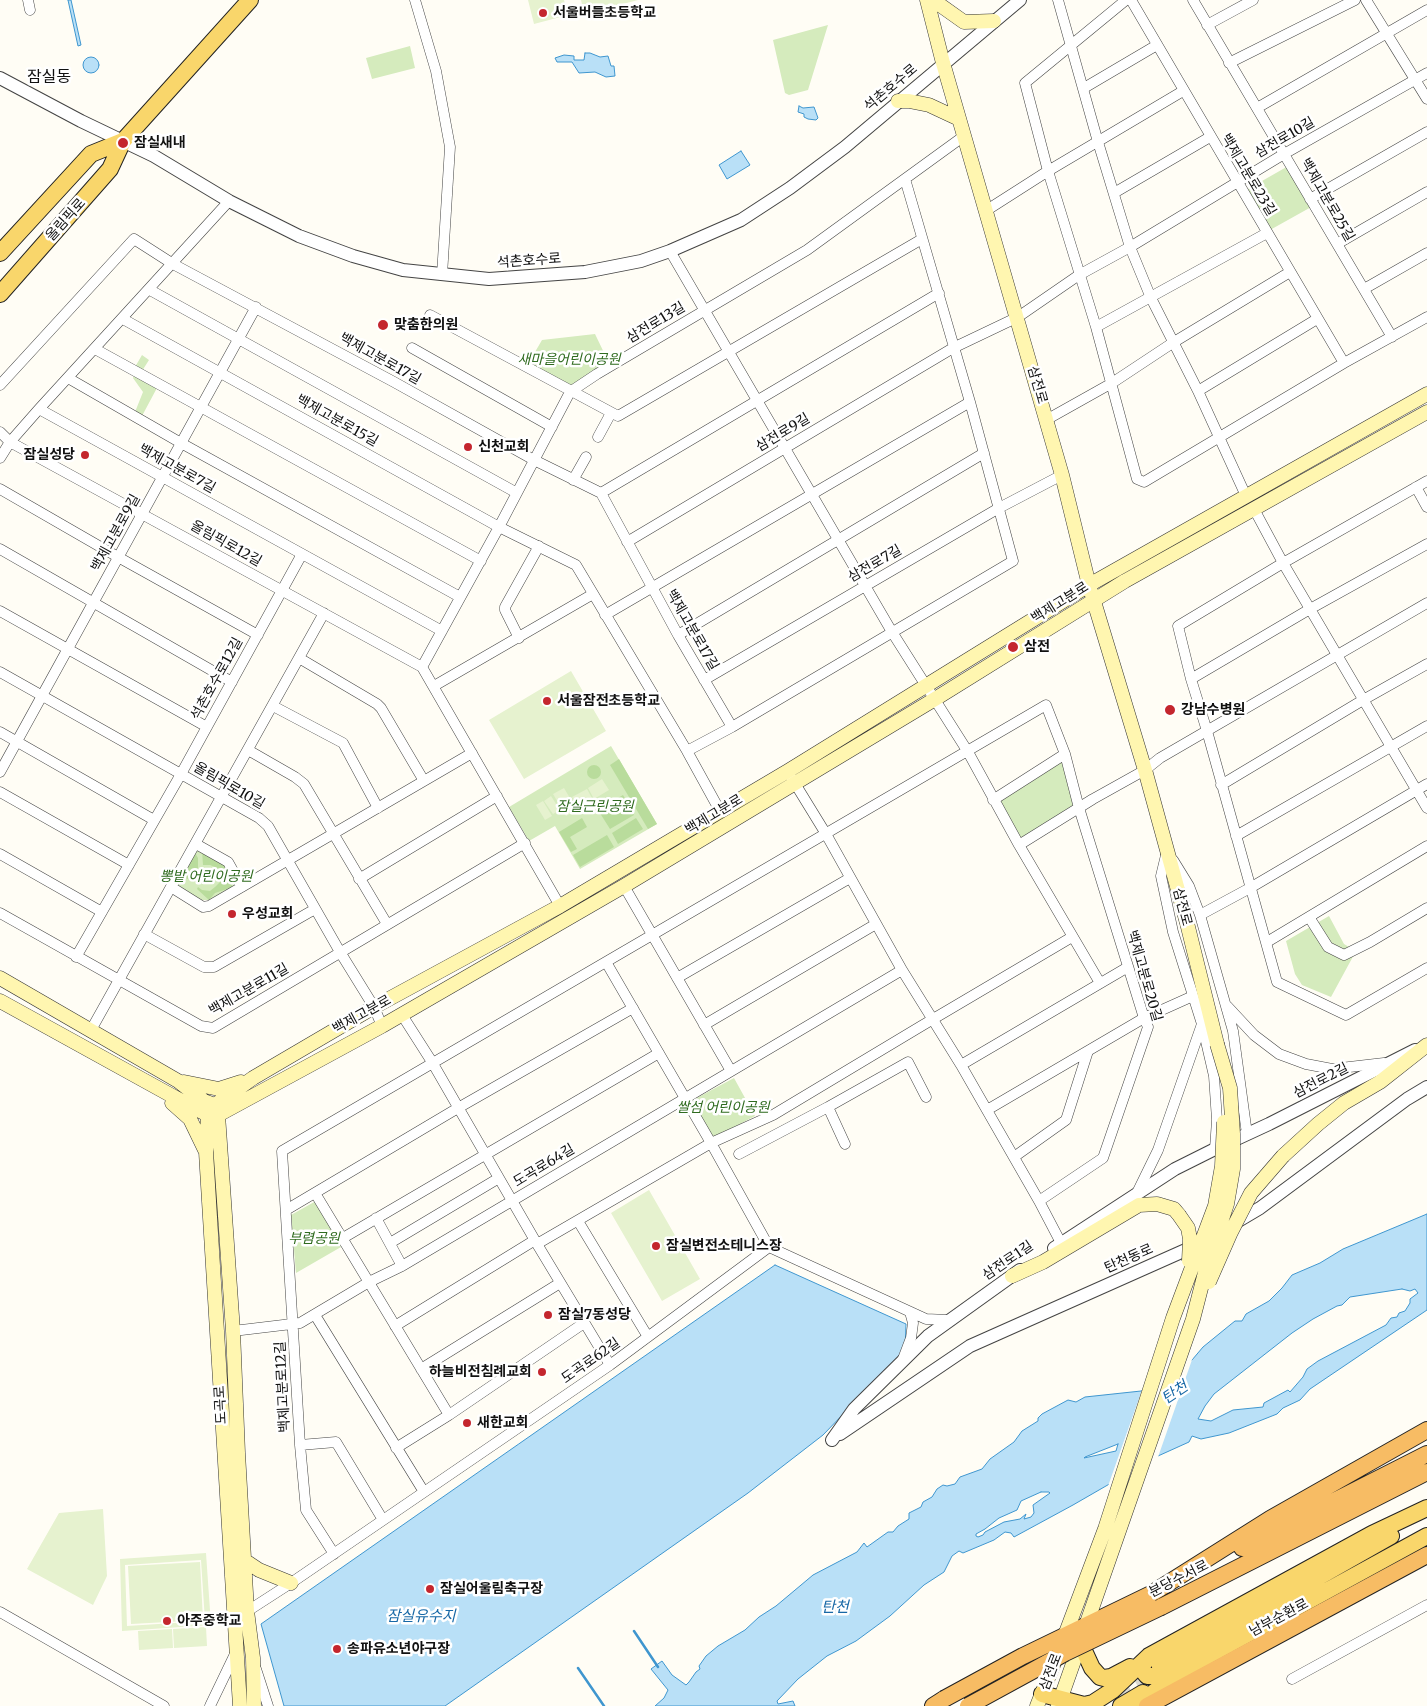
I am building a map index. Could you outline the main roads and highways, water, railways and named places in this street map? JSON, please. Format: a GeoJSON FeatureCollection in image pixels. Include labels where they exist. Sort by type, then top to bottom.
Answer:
{"type":"FeatureCollection","features":[{"type":"Feature","properties":{"kind":"highway"},"geometry":{"type":"LineString","coordinates":[[1151,1594],[1270,1519],[1427,1430]]}},
{"type":"Feature","properties":{"kind":"highway","name":"분당수서로"},"geometry":{"type":"LineString","coordinates":[[933,1706],[1023,1656],[1151,1594],[1427,1454]]}},
{"type":"Feature","properties":{"kind":"highway","name":"분당수서로"},"geometry":{"type":"LineString","coordinates":[[968,1706],[1066,1653],[1427,1472]]}},
{"type":"Feature","properties":{"kind":"highway"},"geometry":{"type":"LineString","coordinates":[[1147,1706],[1427,1555]]}},
{"type":"Feature","properties":{"kind":"main road","name":"올림픽로"},"geometry":{"type":"LineString","coordinates":[[0,294],[110,169],[122,141],[250,0]]}},
{"type":"Feature","properties":{"kind":"main road","name":"삼전로"},"geometry":{"type":"LineString","coordinates":[[927,0],[943,63],[1018,317],[1062,475],[1089,585],[1095,599],[1145,770],[1216,1044]]}},
{"type":"Feature","properties":{"kind":"main road"},"geometry":{"type":"LineString","coordinates":[[933,0],[964,22],[994,21]]}},
{"type":"Feature","properties":{"kind":"main road"},"geometry":{"type":"LineString","coordinates":[[898,101],[910,101],[929,105],[959,119]]}},
{"type":"Feature","properties":{"kind":"main road","name":"올림픽로"},"geometry":{"type":"LineString","coordinates":[[0,253],[91,154],[122,141]]}},
{"type":"Feature","properties":{"kind":"main road","name":"백제고분로"},"geometry":{"type":"LineString","coordinates":[[213,1110],[382,1026],[624,886],[926,686],[1089,585],[1427,394]]}},
{"type":"Feature","properties":{"kind":"main road","name":"백제고분로"},"geometry":{"type":"LineString","coordinates":[[213,1110],[253,1078],[374,1007],[560,906],[720,811],[791,777],[935,699],[1095,599],[1427,412]]}},
{"type":"Feature","properties":{"kind":"main road"},"geometry":{"type":"LineString","coordinates":[[0,978],[178,1081],[213,1110]]}},
{"type":"Feature","properties":{"kind":"main road"},"geometry":{"type":"LineString","coordinates":[[0,1001],[151,1084],[213,1110]]}},
{"type":"Feature","properties":{"kind":"main road"},"geometry":{"type":"LineString","coordinates":[[1173,1318],[1214,1206],[1222,1166],[1224,1127],[1216,1044]]}},
{"type":"Feature","properties":{"kind":"main road"},"geometry":{"type":"LineString","coordinates":[[1193,1319],[1208,1261],[1227,1204],[1232,1169],[1233,1134],[1230,1088],[1216,1044]]}},
{"type":"Feature","properties":{"kind":"main road"},"geometry":{"type":"LineString","coordinates":[[1193,1319],[1231,1232],[1251,1193],[1283,1156],[1318,1124],[1380,1082],[1427,1044]]}},
{"type":"Feature","properties":{"kind":"main road"},"geometry":{"type":"LineString","coordinates":[[178,1081],[219,1088],[253,1078]]}},
{"type":"Feature","properties":{"kind":"main road"},"geometry":{"type":"LineString","coordinates":[[151,1084],[190,1119],[206,1152]]}},
{"type":"Feature","properties":{"kind":"main road","name":"도곡로"},"geometry":{"type":"LineString","coordinates":[[213,1110],[206,1152],[240,1706]]}},
{"type":"Feature","properties":{"kind":"main road","name":"도곡로"},"geometry":{"type":"LineString","coordinates":[[213,1110],[233,1331],[244,1560],[253,1658],[254,1706]]}},
{"type":"Feature","properties":{"kind":"main road"},"geometry":{"type":"LineString","coordinates":[[1012,1276],[1043,1262],[1139,1206],[1157,1204],[1174,1209],[1188,1228],[1190,1239],[1189,1263],[1173,1318]]}},
{"type":"Feature","properties":{"kind":"main road","name":"삼전로"},"geometry":{"type":"LineString","coordinates":[[1040,1700],[1105,1529],[1173,1318]]}},
{"type":"Feature","properties":{"kind":"main road","name":"삼전로"},"geometry":{"type":"LineString","coordinates":[[1059,1703],[1193,1319]]}},
{"type":"Feature","properties":{"kind":"main road"},"geometry":{"type":"LineString","coordinates":[[1040,1700],[1084,1704],[1093,1702],[1155,1661],[1372,1534],[1427,1508]]}},
{"type":"Feature","properties":{"kind":"main road","name":"남부순환로"},"geometry":{"type":"LineString","coordinates":[[1155,1661],[1427,1514]]}},
{"type":"Feature","properties":{"kind":"main road","name":"남부순환로"},"geometry":{"type":"LineString","coordinates":[[1136,1706],[1184,1669],[1427,1536]]}},
{"type":"Feature","properties":{"kind":"main road"},"geometry":{"type":"LineString","coordinates":[[244,1560],[259,1570],[291,1583]]}},
{"type":"Feature","properties":{"kind":"main road"},"geometry":{"type":"LineString","coordinates":[[1081,1641],[1092,1668],[1100,1677],[1111,1678],[1155,1661]]}},
{"type":"Feature","properties":{"kind":"main road"},"geometry":{"type":"LineString","coordinates":[[1155,1661],[1142,1666],[1142,1670],[1147,1676],[1158,1676],[1184,1669]]}},
{"type":"Feature","properties":{"kind":"main road"},"geometry":{"type":"LineString","coordinates":[[1121,1706],[1184,1669]]}},
{"type":"Feature","properties":{"kind":"water"},"geometry":{"type":"Polygon","coordinates":[[[68,0],[71,0],[81,45],[78,46],[68,0]]]}},
{"type":"Feature","properties":{"kind":"water"},"geometry":{"type":"Polygon","coordinates":[[[585,53],[600,57],[608,56],[611,66],[614,66],[615,76],[606,77],[595,72],[579,73],[572,62],[557,62],[555,58],[564,55],[574,56],[574,60],[584,60],[585,53]]]}},
{"type":"Feature","properties":{"kind":"water"},"geometry":{"type":"Polygon","coordinates":[[[88,57],[94,57],[99,62],[97,71],[88,73],[83,68],[83,62],[88,57]]]}},
{"type":"Feature","properties":{"kind":"water"},"geometry":{"type":"Polygon","coordinates":[[[799,106],[803,108],[814,107],[818,118],[816,120],[804,117],[804,114],[798,112],[799,106]]]}},
{"type":"Feature","properties":{"kind":"water"},"geometry":{"type":"Polygon","coordinates":[[[741,151],[750,165],[727,179],[719,165],[741,151]]]}},
{"type":"Feature","properties":{"kind":"water","name":"탄천"},"geometry":{"type":"Polygon","coordinates":[[[1427,1214],[1427,1310],[1310,1389],[1300,1400],[1283,1408],[1277,1414],[1229,1433],[1201,1439],[1192,1436],[1189,1442],[1158,1456],[1014,1537],[1011,1533],[1005,1532],[994,1540],[963,1553],[959,1551],[952,1556],[944,1572],[924,1585],[890,1616],[856,1641],[827,1656],[798,1679],[777,1701],[778,1704],[793,1701],[795,1706],[655,1706],[664,1698],[668,1690],[651,1669],[662,1661],[672,1675],[686,1685],[700,1669],[699,1666],[706,1656],[718,1646],[745,1630],[813,1575],[857,1552],[864,1543],[867,1547],[888,1532],[893,1532],[898,1526],[909,1519],[909,1513],[921,1507],[923,1502],[932,1497],[937,1489],[943,1485],[955,1484],[960,1477],[982,1469],[990,1459],[1014,1442],[1022,1431],[1038,1421],[1042,1414],[1068,1400],[1076,1402],[1085,1397],[1141,1391],[1192,1360],[1203,1347],[1235,1321],[1242,1321],[1246,1314],[1269,1301],[1292,1275],[1320,1263],[1343,1249],[1427,1214]],[[1402,1289],[1350,1297],[1342,1305],[1313,1319],[1292,1333],[1214,1394],[1198,1419],[1211,1421],[1233,1410],[1263,1407],[1264,1403],[1288,1390],[1290,1392],[1303,1377],[1307,1369],[1318,1361],[1386,1325],[1391,1318],[1397,1317],[1399,1313],[1405,1311],[1410,1303],[1410,1299],[1418,1293],[1415,1289],[1410,1291],[1402,1289]],[[1118,1444],[1085,1457],[1116,1451],[1118,1444]],[[1041,1492],[1021,1501],[1017,1510],[999,1518],[976,1534],[976,1536],[983,1535],[1004,1522],[1020,1519],[1026,1514],[1024,1519],[1031,1517],[1034,1513],[1033,1505],[1050,1493],[1041,1492]]]}},
{"type":"Feature","properties":{"kind":"water","name":"잠실유수지"},"geometry":{"type":"Polygon","coordinates":[[[775,1265],[906,1324],[905,1350],[823,1435],[748,1493],[445,1706],[284,1706],[261,1624],[775,1265]]]}},
{"type":"Feature","properties":{"kind":"waterway"},"geometry":{"type":"LineString","coordinates":[[634,1631],[658,1667]]}},
{"type":"Feature","properties":{"kind":"waterway"},"geometry":{"type":"LineString","coordinates":[[578,1668],[604,1706]]}},
{"type":"Feature","properties":{"kind":"tunnel"},"geometry":{"type":"LineString","coordinates":[[1114,1693],[1158,1668]]}},
{"type":"Feature","properties":{"kind":"place","name":"서울버들초등학교"},"geometry":{"type":"Point","coordinates":[543,13]}},
{"type":"Feature","properties":{"kind":"place","name":"잠실새내"},"geometry":{"type":"Point","coordinates":[123,143]}},
{"type":"Feature","properties":{"kind":"place","name":"맞춤한의원"},"geometry":{"type":"Point","coordinates":[383,325]}},
{"type":"Feature","properties":{"kind":"place","name":"신천교회"},"geometry":{"type":"Point","coordinates":[468,447]}},
{"type":"Feature","properties":{"kind":"place","name":"잠실성당"},"geometry":{"type":"Point","coordinates":[85,455]}},
{"type":"Feature","properties":{"kind":"place","name":"삼전"},"geometry":{"type":"Point","coordinates":[1013,647]}},
{"type":"Feature","properties":{"kind":"place","name":"서울잠전초등학교"},"geometry":{"type":"Point","coordinates":[547,701]}},
{"type":"Feature","properties":{"kind":"place","name":"강남수병원"},"geometry":{"type":"Point","coordinates":[1170,710]}},
{"type":"Feature","properties":{"kind":"place","name":"우성교회"},"geometry":{"type":"Point","coordinates":[232,914]}},
{"type":"Feature","properties":{"kind":"place","name":"잠실변전소테니스장"},"geometry":{"type":"Point","coordinates":[656,1246]}},
{"type":"Feature","properties":{"kind":"place","name":"잠실7동성당"},"geometry":{"type":"Point","coordinates":[548,1315]}},
{"type":"Feature","properties":{"kind":"place","name":"하늘비전침례교회"},"geometry":{"type":"Point","coordinates":[542,1372]}},
{"type":"Feature","properties":{"kind":"place","name":"새한교회"},"geometry":{"type":"Point","coordinates":[467,1423]}},
{"type":"Feature","properties":{"kind":"place","name":"잠실어울림축구장"},"geometry":{"type":"Point","coordinates":[430,1589]}},
{"type":"Feature","properties":{"kind":"place","name":"아주중학교"},"geometry":{"type":"Point","coordinates":[167,1621]}},
{"type":"Feature","properties":{"kind":"place","name":"송파유소년야구장"},"geometry":{"type":"Point","coordinates":[337,1649]}},
{"type":"Feature","properties":{"kind":"district","name":"잠실동"},"geometry":{"type":"Point","coordinates":[49,77]}},
{"type":"Feature","properties":{"kind":"park label","name":"새마을어린이공원"},"geometry":{"type":"Point","coordinates":[569,360]}},
{"type":"Feature","properties":{"kind":"park label","name":"잠실근린공원"},"geometry":{"type":"Point","coordinates":[595,807]}},
{"type":"Feature","properties":{"kind":"park label","name":"뽕밭 어린이공원"},"geometry":{"type":"Point","coordinates":[206,877]}},
{"type":"Feature","properties":{"kind":"park label","name":"쌀섬 어린이공원"},"geometry":{"type":"Point","coordinates":[723,1108]}},
{"type":"Feature","properties":{"kind":"park label","name":"부렴공원"},"geometry":{"type":"Point","coordinates":[314,1239]}}]}
